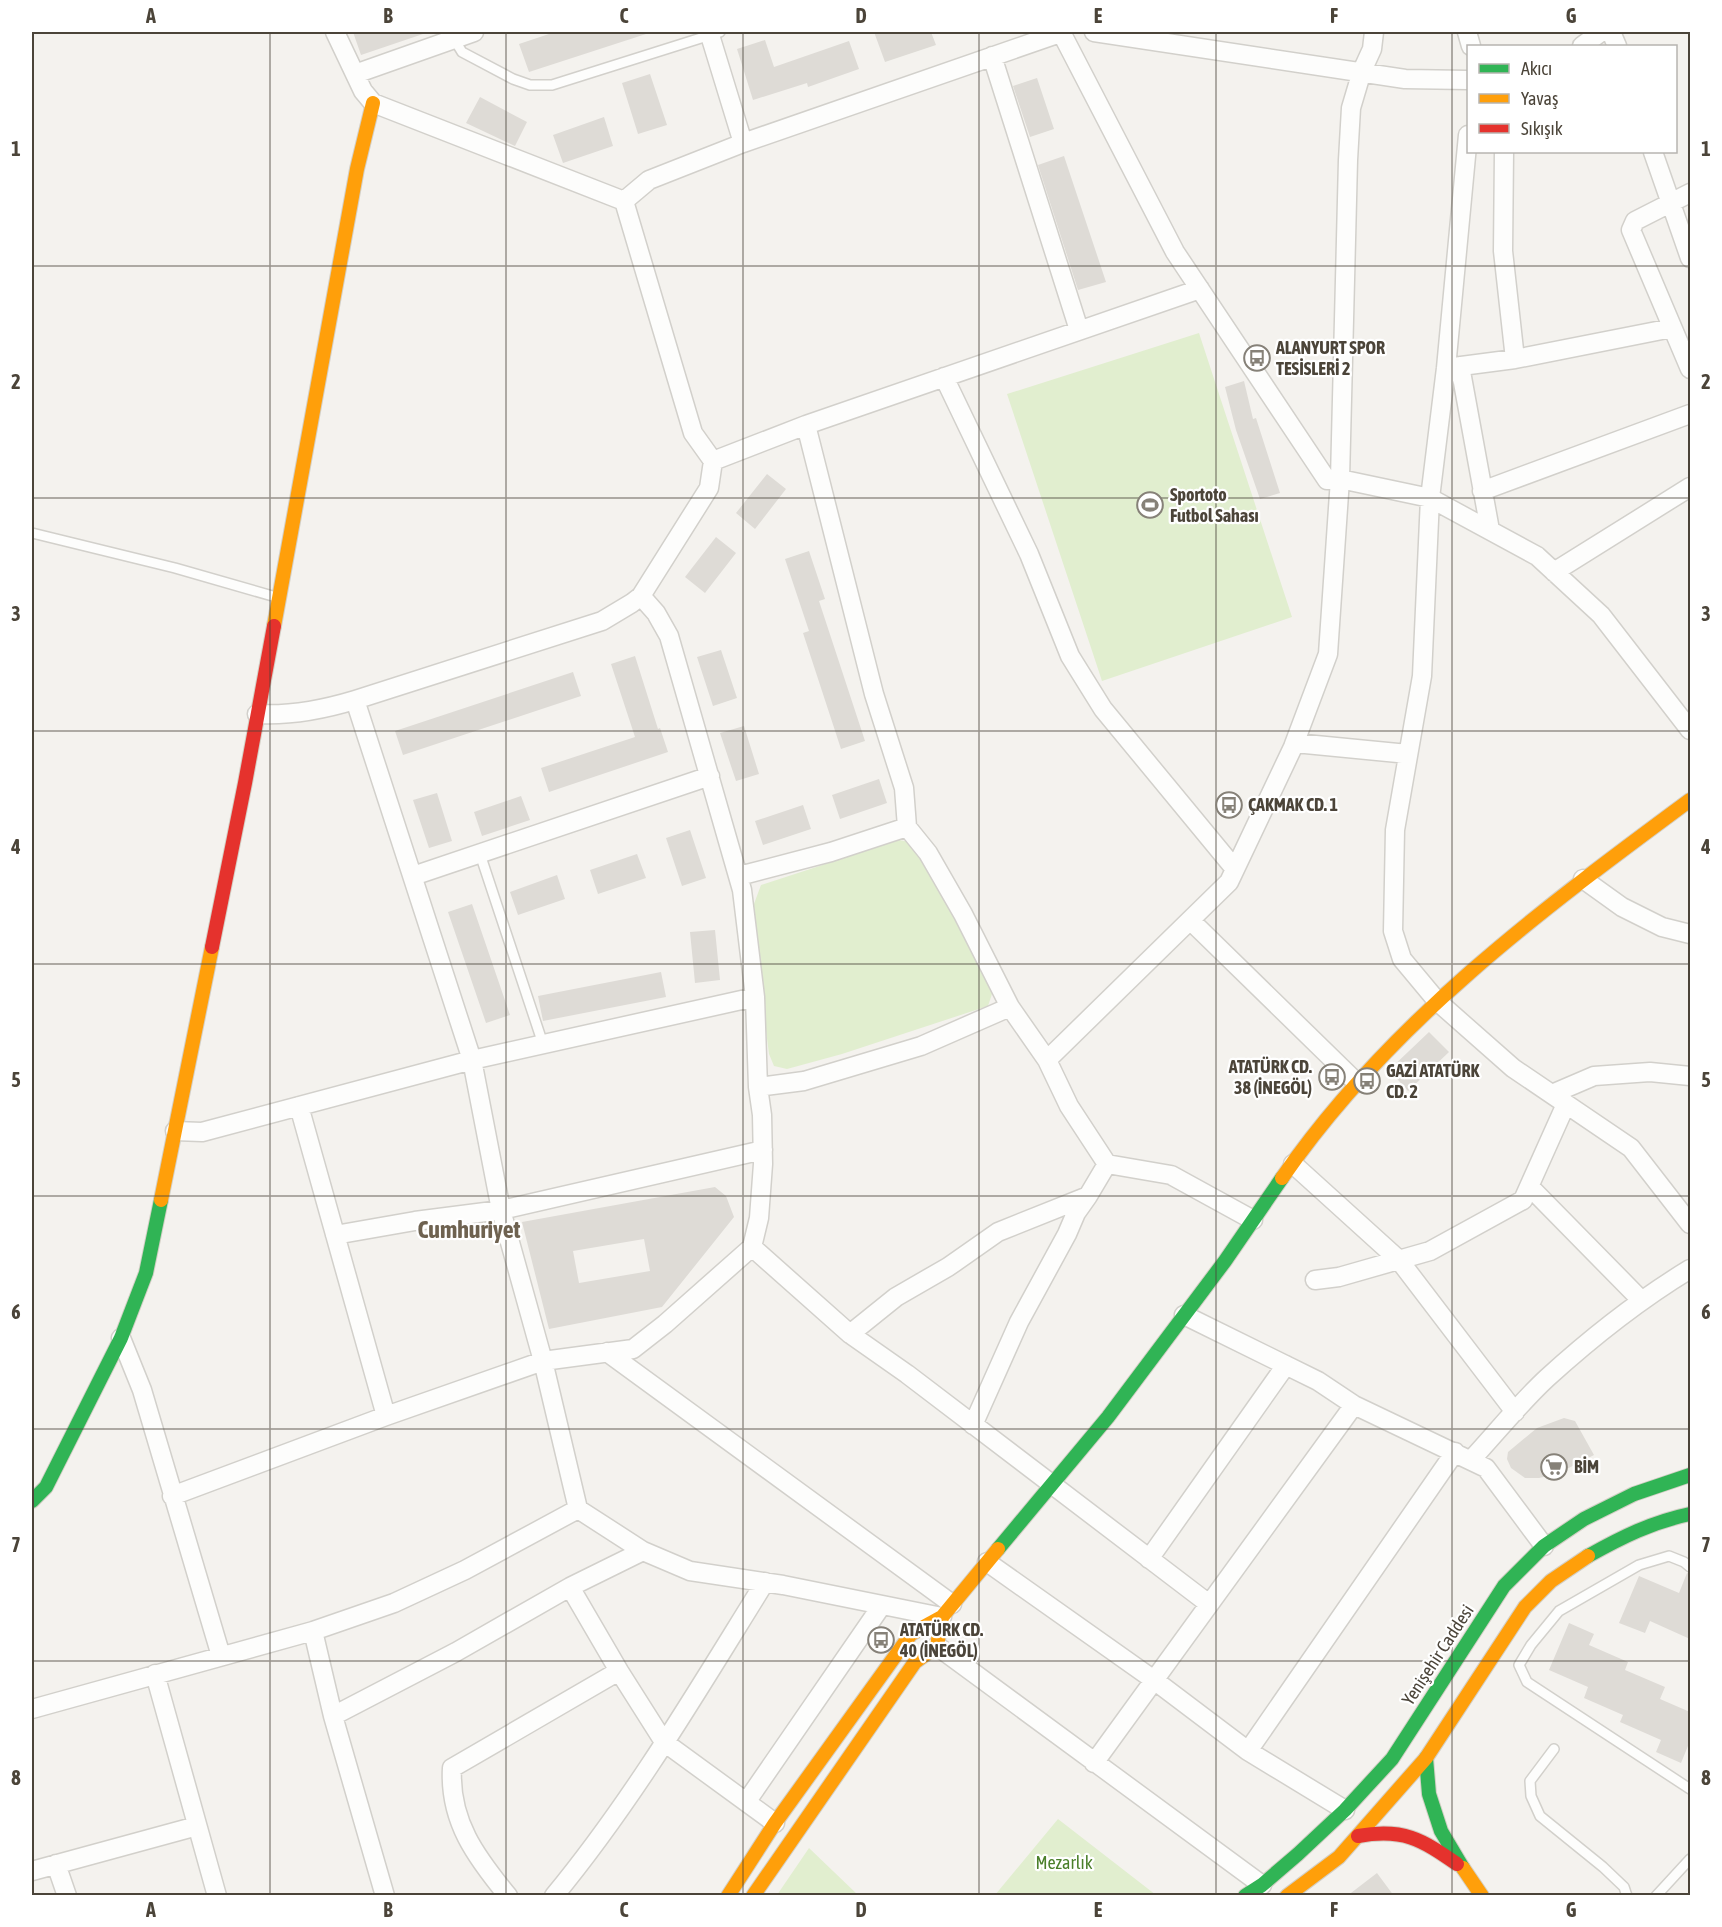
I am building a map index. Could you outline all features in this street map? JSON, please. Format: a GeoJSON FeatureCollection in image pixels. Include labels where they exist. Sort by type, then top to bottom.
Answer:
{"type":"FeatureCollection","features":[{"type":"Feature","properties":{"kind":"main road"},"geometry":{"type":"LineString","coordinates":[[32,1502],[46,1487],[121,1338],[146,1273],[257,714],[357,169],[373,103]]}},
{"type":"Feature","properties":{"kind":"main road"},"geometry":{"type":"LineString","coordinates":[[728,1896],[775,1823],[911,1634],[947,1610],[1108,1417],[1293,1164],[1357,1083],[1437,1001],[1583,879],[1690,800]]}},
{"type":"Feature","properties":{"kind":"main road","name":"Yenişehir Caddesi"},"geometry":{"type":"LineString","coordinates":[[1245,1896],[1262,1885],[1345,1810],[1392,1759],[1504,1586],[1544,1546],[1584,1519],[1634,1494],[1690,1475]]}},
{"type":"Feature","properties":{"kind":"main road"},"geometry":{"type":"LineString","coordinates":[[1287,1896],[1339,1857],[1426,1758],[1497,1646],[1525,1607],[1551,1581],[1626,1534],[1670,1518],[1690,1514]]}},
{"type":"Feature","properties":{"kind":"main road"},"geometry":{"type":"LineString","coordinates":[[753,1896],[915,1662],[937,1646],[947,1610]]}},
{"type":"Feature","properties":{"kind":"main road"},"geometry":{"type":"LineString","coordinates":[[1426,1758],[1429,1794],[1441,1831],[1482,1896]]}},
{"type":"Feature","properties":{"kind":"main road"},"geometry":{"type":"LineString","coordinates":[[1358,1836],[1381,1832],[1402,1835],[1426,1843],[1463,1868]]}},
{"type":"Feature","properties":{"kind":"street"},"geometry":{"type":"LineString","coordinates":[[335,32],[363,91],[373,103],[624,201]]}},
{"type":"Feature","properties":{"kind":"street"},"geometry":{"type":"LineString","coordinates":[[355,74],[474,32]]}},
{"type":"Feature","properties":{"kind":"street"},"geometry":{"type":"LineString","coordinates":[[624,201],[649,180],[743,143],[1062,32],[1175,252],[1327,480],[1340,479],[1430,498],[1537,556],[1601,615],[1690,730]]}},
{"type":"Feature","properties":{"kind":"street"},"geometry":{"type":"LineString","coordinates":[[1094,32],[1405,79],[1467,80]]}},
{"type":"Feature","properties":{"kind":"street"},"geometry":{"type":"LineString","coordinates":[[1047,1060],[1229,882],[1295,743],[1328,654],[1340,479],[1348,160],[1352,108],[1362,71],[1372,49],[1374,32]]}},
{"type":"Feature","properties":{"kind":"street"},"geometry":{"type":"LineString","coordinates":[[1582,45],[1601,32]]}},
{"type":"Feature","properties":{"kind":"street"},"geometry":{"type":"LineString","coordinates":[[713,33],[743,143]]}},
{"type":"Feature","properties":{"kind":"street"},"geometry":{"type":"LineString","coordinates":[[992,56],[1079,330]]}},
{"type":"Feature","properties":{"kind":"street"},"geometry":{"type":"LineString","coordinates":[[1467,150],[1453,367],[1430,498],[1422,676],[1395,830],[1393,932],[1402,959],[1437,1001],[1513,1068],[1631,1148],[1690,1224]]}},
{"type":"Feature","properties":{"kind":"street"},"geometry":{"type":"LineString","coordinates":[[1504,153],[1503,251],[1515,359]]}},
{"type":"Feature","properties":{"kind":"street"},"geometry":{"type":"LineString","coordinates":[[1653,153],[1690,258]]}},
{"type":"Feature","properties":{"kind":"street"},"geometry":{"type":"LineString","coordinates":[[1690,193],[1635,221],[1631,230],[1690,369]]}},
{"type":"Feature","properties":{"kind":"street"},"geometry":{"type":"LineString","coordinates":[[257,714],[280,715],[319,710],[355,700],[602,621],[641,596],[709,488],[713,461],[693,433],[624,201]]}},
{"type":"Feature","properties":{"kind":"street"},"geometry":{"type":"LineString","coordinates":[[713,461],[806,425],[1200,289]]}},
{"type":"Feature","properties":{"kind":"street"},"geometry":{"type":"LineString","coordinates":[[1453,367],[1515,359],[1672,328]]}},
{"type":"Feature","properties":{"kind":"street"},"geometry":{"type":"LineString","coordinates":[[1453,367],[1490,531]]}},
{"type":"Feature","properties":{"kind":"street"},"geometry":{"type":"LineString","coordinates":[[944,377],[1029,554],[1070,656],[1103,709],[1235,869]]}},
{"type":"Feature","properties":{"kind":"street"},"geometry":{"type":"LineString","coordinates":[[1482,491],[1690,414]]}},
{"type":"Feature","properties":{"kind":"street"},"geometry":{"type":"LineString","coordinates":[[806,425],[874,694],[904,788],[907,828],[928,853],[963,914],[1010,1007],[1047,1060],[1069,1106],[1107,1164],[1171,1175],[1253,1220]]}},
{"type":"Feature","properties":{"kind":"street"},"geometry":{"type":"LineString","coordinates":[[1554,572],[1690,487]]}},
{"type":"Feature","properties":{"kind":"street"},"geometry":{"type":"LineString","coordinates":[[172,1496],[386,1416],[543,1361],[633,1348],[665,1324],[752,1247],[759,1218],[762,1115],[758,1087],[755,997],[739,876],[669,636],[656,613],[641,596]]}},
{"type":"Feature","properties":{"kind":"street"},"geometry":{"type":"LineString","coordinates":[[355,700],[472,1060],[501,1210],[543,1361],[578,1509],[643,1551],[690,1571],[765,1582],[882,1605],[947,1610]]}},
{"type":"Feature","properties":{"kind":"street"},"geometry":{"type":"LineString","coordinates":[[1295,743],[1408,754]]}},
{"type":"Feature","properties":{"kind":"street"},"geometry":{"type":"LineString","coordinates":[[412,876],[710,776]]}},
{"type":"Feature","properties":{"kind":"street"},"geometry":{"type":"LineString","coordinates":[[739,876],[831,852],[907,828]]}},
{"type":"Feature","properties":{"kind":"street"},"geometry":{"type":"LineString","coordinates":[[1583,879],[1622,907],[1662,927],[1690,934]]}},
{"type":"Feature","properties":{"kind":"street"},"geometry":{"type":"LineString","coordinates":[[1190,920],[1357,1083]]}},
{"type":"Feature","properties":{"kind":"street"},"geometry":{"type":"LineString","coordinates":[[175,1131],[202,1132],[472,1060],[755,997]]}},
{"type":"Feature","properties":{"kind":"street"},"geometry":{"type":"LineString","coordinates":[[758,1087],[804,1081],[921,1046],[1010,1007]]}},
{"type":"Feature","properties":{"kind":"street"},"geometry":{"type":"LineString","coordinates":[[1315,1280],[1339,1277],[1430,1251],[1523,1200],[1530,1187],[1559,1099],[1593,1076],[1650,1072],[1690,1076]]}},
{"type":"Feature","properties":{"kind":"street"},"geometry":{"type":"LineString","coordinates":[[299,1106],[386,1416]]}},
{"type":"Feature","properties":{"kind":"street"},"geometry":{"type":"LineString","coordinates":[[335,1236],[415,1221],[501,1210],[762,1150]]}},
{"type":"Feature","properties":{"kind":"street"},"geometry":{"type":"LineString","coordinates":[[974,1425],[1019,1322],[1076,1213],[1107,1164]]}},
{"type":"Feature","properties":{"kind":"street"},"geometry":{"type":"LineString","coordinates":[[1293,1164],[1399,1260],[1515,1412]]}},
{"type":"Feature","properties":{"kind":"street"},"geometry":{"type":"LineString","coordinates":[[1530,1187],[1641,1300]]}},
{"type":"Feature","properties":{"kind":"street"},"geometry":{"type":"LineString","coordinates":[[850,1334],[896,1297],[948,1267],[998,1232],[1088,1196]]}},
{"type":"Feature","properties":{"kind":"street"},"geometry":{"type":"LineString","coordinates":[[752,1247],[850,1334],[907,1374],[1209,1604]]}},
{"type":"Feature","properties":{"kind":"street"},"geometry":{"type":"LineString","coordinates":[[1472,1460],[1546,1379],[1620,1316],[1690,1269]]}},
{"type":"Feature","properties":{"kind":"street"},"geometry":{"type":"LineString","coordinates":[[1184,1315],[1318,1381],[1354,1405],[1486,1468],[1544,1546]]}},
{"type":"Feature","properties":{"kind":"street"},"geometry":{"type":"LineString","coordinates":[[121,1338],[142,1390],[221,1656]]}},
{"type":"Feature","properties":{"kind":"street"},"geometry":{"type":"LineString","coordinates":[[607,1353],[947,1610]]}},
{"type":"Feature","properties":{"kind":"street"},"geometry":{"type":"LineString","coordinates":[[1149,1559],[1286,1365]]}},
{"type":"Feature","properties":{"kind":"street"},"geometry":{"type":"LineString","coordinates":[[1094,1763],[1354,1405]]}},
{"type":"Feature","properties":{"kind":"street"},"geometry":{"type":"LineString","coordinates":[[1248,1751],[1455,1452]]}},
{"type":"Feature","properties":{"kind":"street"},"geometry":{"type":"LineString","coordinates":[[32,1709],[313,1631],[394,1603],[465,1570],[578,1509]]}},
{"type":"Feature","properties":{"kind":"street"},"geometry":{"type":"LineString","coordinates":[[333,1716],[456,1652],[570,1587],[643,1551]]}},
{"type":"Feature","properties":{"kind":"street"},"geometry":{"type":"LineString","coordinates":[[987,1562],[1154,1680],[1248,1751],[1345,1810]]}},
{"type":"Feature","properties":{"kind":"street"},"geometry":{"type":"LineString","coordinates":[[554,1896],[577,1868],[664,1743],[765,1582]]}},
{"type":"Feature","properties":{"kind":"street"},"geometry":{"type":"LineString","coordinates":[[570,1587],[664,1743],[775,1823]]}},
{"type":"Feature","properties":{"kind":"street"},"geometry":{"type":"LineString","coordinates":[[747,1801],[882,1605]]}},
{"type":"Feature","properties":{"kind":"street"},"geometry":{"type":"LineString","coordinates":[[313,1631],[333,1716],[385,1896]]}},
{"type":"Feature","properties":{"kind":"street"},"geometry":{"type":"LineString","coordinates":[[937,1646],[1262,1885]]}},
{"type":"Feature","properties":{"kind":"street"},"geometry":{"type":"LineString","coordinates":[[508,1896],[478,1859],[464,1833],[458,1817],[451,1780],[452,1768],[619,1671]]}},
{"type":"Feature","properties":{"kind":"street"},"geometry":{"type":"LineString","coordinates":[[155,1674],[217,1896]]}},
{"type":"Feature","properties":{"kind":"street"},"geometry":{"type":"LineString","coordinates":[[32,1871],[197,1826]]}},
{"type":"Feature","properties":{"kind":"street"},"geometry":{"type":"LineString","coordinates":[[56,1864],[67,1896]]}},
{"type":"Feature","properties":{"kind":"lane"},"geometry":{"type":"LineString","coordinates":[[454,39],[462,52],[522,82],[541,86],[552,85],[713,33]]}},
{"type":"Feature","properties":{"kind":"lane"},"geometry":{"type":"LineString","coordinates":[[32,533],[175,568],[278,598]]}},
{"type":"Feature","properties":{"kind":"lane"},"geometry":{"type":"LineString","coordinates":[[480,854],[543,1044]]}},
{"type":"Feature","properties":{"kind":"lane"},"geometry":{"type":"LineString","coordinates":[[1690,1567],[1669,1556],[1639,1565],[1559,1611],[1531,1645],[1519,1665],[1527,1682],[1690,1789]]}},
{"type":"Feature","properties":{"kind":"lane"},"geometry":{"type":"LineString","coordinates":[[1554,1749],[1530,1781],[1531,1796],[1540,1816],[1603,1867],[1624,1887],[1627,1896]]}},
{"type":"Feature","properties":{"kind":"lane"},"geometry":{"type":"LineString","coordinates":[[1656,1896],[1690,1859]]}},
{"type":"Feature","properties":{"kind":"green space","name":"Sportoto Futbol Sahası"},"geometry":{"type":"Polygon","coordinates":[[[1199,333],[1292,617],[1102,681],[1007,394],[1199,333]]]}},
{"type":"Feature","properties":{"kind":"green space"},"geometry":{"type":"Polygon","coordinates":[[[899,840],[915,843],[995,985],[988,1006],[842,1054],[787,1069],[774,1066],[769,1054],[751,912],[761,885],[899,840]]]}},
{"type":"Feature","properties":{"kind":"green space","name":"Mezarlık"},"geometry":{"type":"Polygon","coordinates":[[[1058,1819],[1156,1895],[995,1895],[1058,1819]]]}},
{"type":"Feature","properties":{"kind":"green space"},"geometry":{"type":"Polygon","coordinates":[[[809,1848],[858,1895],[777,1895],[809,1848]]]}},
{"type":"Feature","properties":{"kind":"building"},"geometry":{"type":"Polygon","coordinates":[[[353,32],[422,32],[423,34],[361,55],[353,32]]]}},
{"type":"Feature","properties":{"kind":"building"},"geometry":{"type":"Polygon","coordinates":[[[555,32],[645,32],[646,34],[529,72],[519,44],[555,32]]]}},
{"type":"Feature","properties":{"kind":"building"},"geometry":{"type":"Polygon","coordinates":[[[874,32],[931,32],[936,45],[885,62],[874,32]]]}},
{"type":"Feature","properties":{"kind":"building"},"geometry":{"type":"Polygon","coordinates":[[[765,40],[774,67],[849,41],[859,69],[808,87],[807,83],[753,100],[737,49],[765,40]]]}},
{"type":"Feature","properties":{"kind":"building"},"geometry":{"type":"Polygon","coordinates":[[[650,74],[667,125],[638,134],[622,83],[650,74]]]}},
{"type":"Feature","properties":{"kind":"building"},"geometry":{"type":"Polygon","coordinates":[[[1037,78],[1054,129],[1030,137],[1013,86],[1037,78]]]}},
{"type":"Feature","properties":{"kind":"building"},"geometry":{"type":"Polygon","coordinates":[[[480,97],[527,122],[515,146],[466,123],[480,97]]]}},
{"type":"Feature","properties":{"kind":"building"},"geometry":{"type":"Polygon","coordinates":[[[604,117],[613,146],[563,163],[553,135],[604,117]]]}},
{"type":"Feature","properties":{"kind":"building"},"geometry":{"type":"Polygon","coordinates":[[[1064,156],[1106,282],[1078,290],[1038,165],[1064,156]]]}},
{"type":"Feature","properties":{"kind":"building"},"geometry":{"type":"Polygon","coordinates":[[[1244,381],[1253,419],[1256,418],[1280,493],[1260,499],[1236,430],[1225,387],[1244,381]]]}},
{"type":"Feature","properties":{"kind":"building"},"geometry":{"type":"Polygon","coordinates":[[[767,474],[786,489],[755,529],[736,513],[767,474]]]}},
{"type":"Feature","properties":{"kind":"building"},"geometry":{"type":"Polygon","coordinates":[[[716,537],[736,553],[705,593],[685,577],[716,537]]]}},
{"type":"Feature","properties":{"kind":"building"},"geometry":{"type":"Polygon","coordinates":[[[809,551],[825,599],[819,601],[865,741],[841,749],[803,633],[809,631],[785,559],[809,551]]]}},
{"type":"Feature","properties":{"kind":"building"},"geometry":{"type":"Polygon","coordinates":[[[721,650],[737,698],[713,706],[697,657],[721,650]]]}},
{"type":"Feature","properties":{"kind":"building"},"geometry":{"type":"Polygon","coordinates":[[[635,656],[658,729],[660,728],[668,752],[549,792],[541,768],[635,737],[611,664],[635,656]]]}},
{"type":"Feature","properties":{"kind":"building"},"geometry":{"type":"Polygon","coordinates":[[[573,672],[581,696],[403,755],[395,731],[573,672]]]}},
{"type":"Feature","properties":{"kind":"building"},"geometry":{"type":"Polygon","coordinates":[[[744,726],[759,774],[736,781],[720,733],[744,726]]]}},
{"type":"Feature","properties":{"kind":"building"},"geometry":{"type":"Polygon","coordinates":[[[879,779],[887,803],[840,819],[832,795],[879,779]]]}},
{"type":"Feature","properties":{"kind":"building"},"geometry":{"type":"Polygon","coordinates":[[[437,793],[452,841],[429,848],[413,800],[437,793]]]}},
{"type":"Feature","properties":{"kind":"building"},"geometry":{"type":"Polygon","coordinates":[[[521,796],[530,820],[482,836],[474,812],[521,796]]]}},
{"type":"Feature","properties":{"kind":"building"},"geometry":{"type":"Polygon","coordinates":[[[803,805],[811,829],[763,845],[755,821],[803,805]]]}},
{"type":"Feature","properties":{"kind":"building"},"geometry":{"type":"Polygon","coordinates":[[[690,830],[706,878],[682,886],[666,838],[690,830]]]}},
{"type":"Feature","properties":{"kind":"building"},"geometry":{"type":"Polygon","coordinates":[[[637,854],[646,878],[598,894],[590,870],[637,854]]]}},
{"type":"Feature","properties":{"kind":"building"},"geometry":{"type":"Polygon","coordinates":[[[557,875],[565,899],[518,915],[510,892],[557,875]]]}},
{"type":"Feature","properties":{"kind":"building"},"geometry":{"type":"Polygon","coordinates":[[[472,904],[510,1015],[486,1023],[448,912],[472,904]]]}},
{"type":"Feature","properties":{"kind":"building"},"geometry":{"type":"Polygon","coordinates":[[[715,930],[720,980],[695,983],[690,932],[715,930]]]}},
{"type":"Feature","properties":{"kind":"building"},"geometry":{"type":"Polygon","coordinates":[[[661,972],[666,997],[543,1021],[538,996],[661,972]]]}},
{"type":"Feature","properties":{"kind":"building"},"geometry":{"type":"Polygon","coordinates":[[[1429,1032],[1449,1052],[1408,1091],[1389,1070],[1429,1032]]]}},
{"type":"Feature","properties":{"kind":"building"},"geometry":{"type":"Polygon","coordinates":[[[715,1187],[726,1196],[734,1217],[662,1307],[549,1329],[522,1222],[715,1187]],[[644,1239],[573,1251],[579,1283],[650,1271],[644,1239]]]}},
{"type":"Feature","properties":{"kind":"building"},"geometry":{"type":"Polygon","coordinates":[[[1564,1418],[1575,1421],[1594,1455],[1557,1474],[1539,1478],[1525,1478],[1511,1468],[1507,1459],[1508,1452],[1537,1428],[1564,1418]]]}},
{"type":"Feature","properties":{"kind":"building"},"geometry":{"type":"Polygon","coordinates":[[[1687,1573],[1690,1574],[1690,1639],[1650,1621],[1645,1633],[1619,1623],[1639,1576],[1679,1593],[1687,1573]]]}},
{"type":"Feature","properties":{"kind":"building"},"geometry":{"type":"Polygon","coordinates":[[[1569,1623],[1594,1634],[1589,1645],[1628,1662],[1625,1670],[1665,1687],[1660,1699],[1690,1712],[1690,1741],[1681,1763],[1656,1752],[1661,1740],[1620,1722],[1623,1715],[1584,1698],[1588,1687],[1549,1670],[1569,1623]]]}},
{"type":"Feature","properties":{"kind":"building"},"geometry":{"type":"Polygon","coordinates":[[[1377,1873],[1394,1896],[1347,1896],[1377,1873]]]}},
{"type":"Feature","properties":{"kind":"traffic: fast"},"geometry":{"type":"LineString","coordinates":[[998,1549],[1108,1417],[1225,1261],[1282,1178]]}},
{"type":"Feature","properties":{"kind":"traffic: fast"},"geometry":{"type":"LineString","coordinates":[[32,1501],[46,1487],[121,1338],[146,1273],[161,1200]]}},
{"type":"Feature","properties":{"kind":"traffic: fast"},"geometry":{"type":"LineString","coordinates":[[1245,1896],[1262,1885],[1298,1854],[1345,1810],[1392,1759],[1504,1586],[1544,1546],[1584,1519],[1634,1494],[1690,1475]]}},
{"type":"Feature","properties":{"kind":"traffic: fast"},"geometry":{"type":"LineString","coordinates":[[1588,1556],[1638,1531],[1690,1514]]}},
{"type":"Feature","properties":{"kind":"traffic: fast"},"geometry":{"type":"LineString","coordinates":[[1426,1758],[1429,1794],[1441,1831],[1463,1868]]}},
{"type":"Feature","properties":{"kind":"traffic: slow"},"geometry":{"type":"LineString","coordinates":[[274,626],[357,169],[373,103]]}},
{"type":"Feature","properties":{"kind":"traffic: slow"},"geometry":{"type":"LineString","coordinates":[[1282,1178],[1324,1122],[1370,1069],[1419,1019],[1524,927],[1690,800]]}},
{"type":"Feature","properties":{"kind":"traffic: slow"},"geometry":{"type":"LineString","coordinates":[[161,1200],[212,947]]}},
{"type":"Feature","properties":{"kind":"traffic: slow"},"geometry":{"type":"LineString","coordinates":[[728,1896],[775,1823],[911,1634],[942,1617],[998,1549]]}},
{"type":"Feature","properties":{"kind":"traffic: slow"},"geometry":{"type":"LineString","coordinates":[[1287,1896],[1339,1857],[1426,1758],[1525,1607],[1551,1581],[1588,1556]]}},
{"type":"Feature","properties":{"kind":"traffic: slow"},"geometry":{"type":"LineString","coordinates":[[753,1896],[915,1662],[937,1646],[942,1617]]}},
{"type":"Feature","properties":{"kind":"traffic: slow"},"geometry":{"type":"LineString","coordinates":[[1463,1868],[1482,1896]]}},
{"type":"Feature","properties":{"kind":"traffic: jam"},"geometry":{"type":"LineString","coordinates":[[212,947],[274,626]]}},
{"type":"Feature","properties":{"kind":"traffic: jam"},"geometry":{"type":"LineString","coordinates":[[1358,1836],[1387,1833],[1411,1838],[1433,1848],[1457,1864]]}},
{"type":"Feature","properties":{"kind":"place","name":"ALANYURT SPOR TESİSLERİ 2"},"geometry":{"type":"Point","coordinates":[1257,358]}},
{"type":"Feature","properties":{"kind":"place","name":"Sportoto Futbol Sahası"},"geometry":{"type":"Point","coordinates":[1150,505]}},
{"type":"Feature","properties":{"kind":"place","name":"ÇAKMAK CD. 1"},"geometry":{"type":"Point","coordinates":[1229,805]}},
{"type":"Feature","properties":{"kind":"place","name":"ATATÜRK CD. 38 (İNEGÖL)"},"geometry":{"type":"Point","coordinates":[1332,1077]}},
{"type":"Feature","properties":{"kind":"place","name":"GAZİ ATATÜRK CD. 2"},"geometry":{"type":"Point","coordinates":[1367,1081]}},
{"type":"Feature","properties":{"kind":"place","name":"BİM"},"geometry":{"type":"Point","coordinates":[1554,1467]}},
{"type":"Feature","properties":{"kind":"place","name":"ATATÜRK CD. 40 (İNEGÖL)"},"geometry":{"type":"Point","coordinates":[881,1640]}},
{"type":"Feature","properties":{"kind":"district","name":"Cumhuriyet"},"geometry":{"type":"Point","coordinates":[469,1230]}}]}
